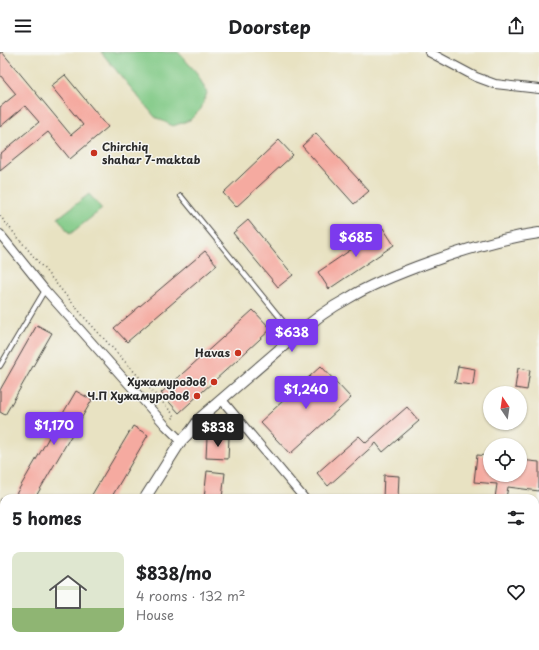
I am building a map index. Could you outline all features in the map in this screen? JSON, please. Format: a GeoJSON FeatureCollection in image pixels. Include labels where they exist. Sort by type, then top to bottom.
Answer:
{"type":"FeatureCollection","features":[{"type":"Feature","properties":{"kind":"street"},"geometry":{"type":"LineString","coordinates":[[429,52],[476,77],[495,84],[539,89]]}},
{"type":"Feature","properties":{"kind":"street"},"geometry":{"type":"LineString","coordinates":[[148,494],[181,441],[191,431],[200,418],[310,323],[347,298],[397,274],[470,248],[503,239],[539,233]]}},
{"type":"Feature","properties":{"kind":"street"},"geometry":{"type":"LineString","coordinates":[[0,234],[45,290],[181,441]]}},
{"type":"Feature","properties":{"kind":"street"},"geometry":{"type":"LineString","coordinates":[[222,400],[301,494]]}},
{"type":"Feature","properties":{"kind":"lane"},"geometry":{"type":"LineString","coordinates":[[181,196],[295,336]]}},
{"type":"Feature","properties":{"kind":"lane"},"geometry":{"type":"LineString","coordinates":[[0,366],[45,290]]}},
{"type":"Feature","properties":{"kind":"path"},"geometry":{"type":"LineString","coordinates":[[0,216],[84,317],[175,416],[166,426]]}},
{"type":"Feature","properties":{"kind":"green space"},"geometry":{"type":"Polygon","coordinates":[[[101,52],[178,52],[197,73],[207,93],[201,109],[190,120],[173,126],[155,117],[101,52]]]}},
{"type":"Feature","properties":{"kind":"green space"},"geometry":{"type":"Polygon","coordinates":[[[89,194],[102,209],[70,234],[58,218],[89,194]]]}},
{"type":"Feature","properties":{"kind":"building"},"geometry":{"type":"Polygon","coordinates":[[[0,52],[2,52],[71,135],[83,125],[51,86],[65,75],[108,127],[70,159],[48,132],[0,171],[0,154],[39,122],[25,106],[0,127],[0,107],[16,94],[0,75],[0,52]]]}},
{"type":"Feature","properties":{"kind":"building"},"geometry":{"type":"Polygon","coordinates":[[[316,133],[369,191],[354,204],[302,146],[316,133]]]}},
{"type":"Feature","properties":{"kind":"building"},"geometry":{"type":"Polygon","coordinates":[[[279,140],[293,155],[236,207],[223,193],[279,140]]]}},
{"type":"Feature","properties":{"kind":"building"},"geometry":{"type":"Polygon","coordinates":[[[248,220],[293,275],[278,287],[233,233],[248,220]]]}},
{"type":"Feature","properties":{"kind":"building"},"geometry":{"type":"Polygon","coordinates":[[[383,228],[394,245],[329,289],[318,272],[383,228]]]}},
{"type":"Feature","properties":{"kind":"building"},"geometry":{"type":"Polygon","coordinates":[[[205,251],[217,265],[127,342],[114,328],[205,251]]]}},
{"type":"Feature","properties":{"kind":"building"},"geometry":{"type":"Polygon","coordinates":[[[253,310],[271,329],[179,413],[161,393],[253,310]]]}},
{"type":"Feature","properties":{"kind":"building"},"geometry":{"type":"Polygon","coordinates":[[[37,325],[52,333],[5,415],[0,412],[0,390],[37,325]]]}},
{"type":"Feature","properties":{"kind":"building"},"geometry":{"type":"Polygon","coordinates":[[[321,366],[351,398],[290,454],[260,422],[321,366]]]}},
{"type":"Feature","properties":{"kind":"building"},"geometry":{"type":"Polygon","coordinates":[[[458,366],[475,369],[473,385],[455,383],[458,366]]]}},
{"type":"Feature","properties":{"kind":"building"},"geometry":{"type":"Polygon","coordinates":[[[518,368],[530,370],[527,390],[527,386],[515,386],[518,368]]]}},
{"type":"Feature","properties":{"kind":"building"},"geometry":{"type":"Polygon","coordinates":[[[76,391],[92,400],[37,494],[16,494],[76,391]]]}},
{"type":"Feature","properties":{"kind":"building"},"geometry":{"type":"Polygon","coordinates":[[[407,407],[419,421],[383,452],[376,443],[328,486],[317,473],[359,436],[366,443],[407,407]]]}},
{"type":"Feature","properties":{"kind":"building"},"geometry":{"type":"Polygon","coordinates":[[[133,426],[148,435],[113,494],[92,494],[133,426]]]}},
{"type":"Feature","properties":{"kind":"building"},"geometry":{"type":"Polygon","coordinates":[[[207,437],[229,438],[228,459],[206,458],[207,437]]]}},
{"type":"Feature","properties":{"kind":"building"},"geometry":{"type":"Polygon","coordinates":[[[477,455],[483,455],[483,482],[527,482],[527,461],[539,462],[539,491],[508,487],[507,494],[496,494],[497,484],[474,482],[477,455]]]}},
{"type":"Feature","properties":{"kind":"building"},"geometry":{"type":"Polygon","coordinates":[[[207,471],[225,473],[222,494],[204,494],[207,471]]]}},
{"type":"Feature","properties":{"kind":"building"},"geometry":{"type":"Polygon","coordinates":[[[384,475],[399,476],[398,494],[383,494],[384,475]]]}},
{"type":"Feature","properties":{"kind":"place","name":"Chirchiq shahar 7-maktab"},"geometry":{"type":"Point","coordinates":[94,153]}},
{"type":"Feature","properties":{"kind":"place","name":"Havas"},"geometry":{"type":"Point","coordinates":[238,353]}},
{"type":"Feature","properties":{"kind":"place","name":"Хужамуродов"},"geometry":{"type":"Point","coordinates":[214,382]}},
{"type":"Feature","properties":{"kind":"place","name":"Ч.П Хужамуродов"},"geometry":{"type":"Point","coordinates":[197,396]}}]}
